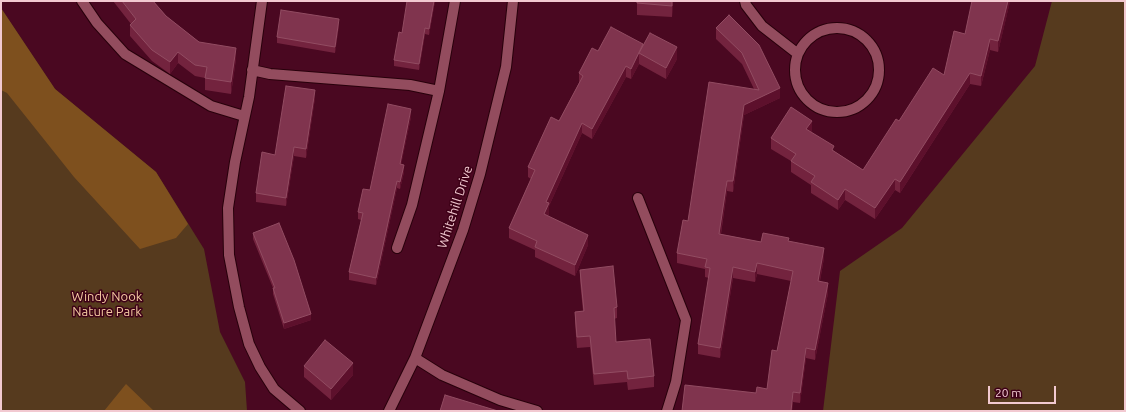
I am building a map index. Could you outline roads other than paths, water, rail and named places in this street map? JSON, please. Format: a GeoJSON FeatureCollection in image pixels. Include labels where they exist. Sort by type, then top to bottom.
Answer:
{"type":"FeatureCollection","features":[{"type":"Feature","properties":{"kind":"street"},"geometry":{"type":"LineString","coordinates":[[82,1],[97,23],[125,54],[211,106],[244,116]]}},
{"type":"Feature","properties":{"kind":"street"},"geometry":{"type":"LineString","coordinates":[[262,1],[249,97],[235,162],[228,208],[230,255],[239,307],[249,344],[260,367],[274,389],[300,411]]}},
{"type":"Feature","properties":{"kind":"street"},"geometry":{"type":"LineString","coordinates":[[397,248],[412,205],[439,91],[455,1]]}},
{"type":"Feature","properties":{"kind":"street","name":"Whitehill Drive"},"geometry":{"type":"LineString","coordinates":[[389,411],[415,358],[463,230],[480,174],[506,67],[513,1]]}},
{"type":"Feature","properties":{"kind":"street"},"geometry":{"type":"LineString","coordinates":[[745,1],[746,5],[762,26],[798,54]]}},
{"type":"Feature","properties":{"kind":"street"},"geometry":{"type":"LineString","coordinates":[[840,28],[851,31],[864,38],[874,49],[878,60],[880,74],[876,88],[870,98],[859,107],[839,113],[825,111],[814,105],[803,95],[797,83],[795,68],[798,54],[805,43],[816,34],[826,30],[840,28]]}},
{"type":"Feature","properties":{"kind":"street"},"geometry":{"type":"LineString","coordinates":[[252,70],[270,74],[410,85],[439,91]]}},
{"type":"Feature","properties":{"kind":"street"},"geometry":{"type":"LineString","coordinates":[[638,198],[686,320],[676,382],[667,411]]}},
{"type":"Feature","properties":{"kind":"street"},"geometry":{"type":"LineString","coordinates":[[415,358],[442,375],[500,400],[537,411]]}},
{"type":"Feature","properties":{"kind":"park label","name":"Windy Nook Nature Park"},"geometry":{"type":"Point","coordinates":[107,304]}}]}
